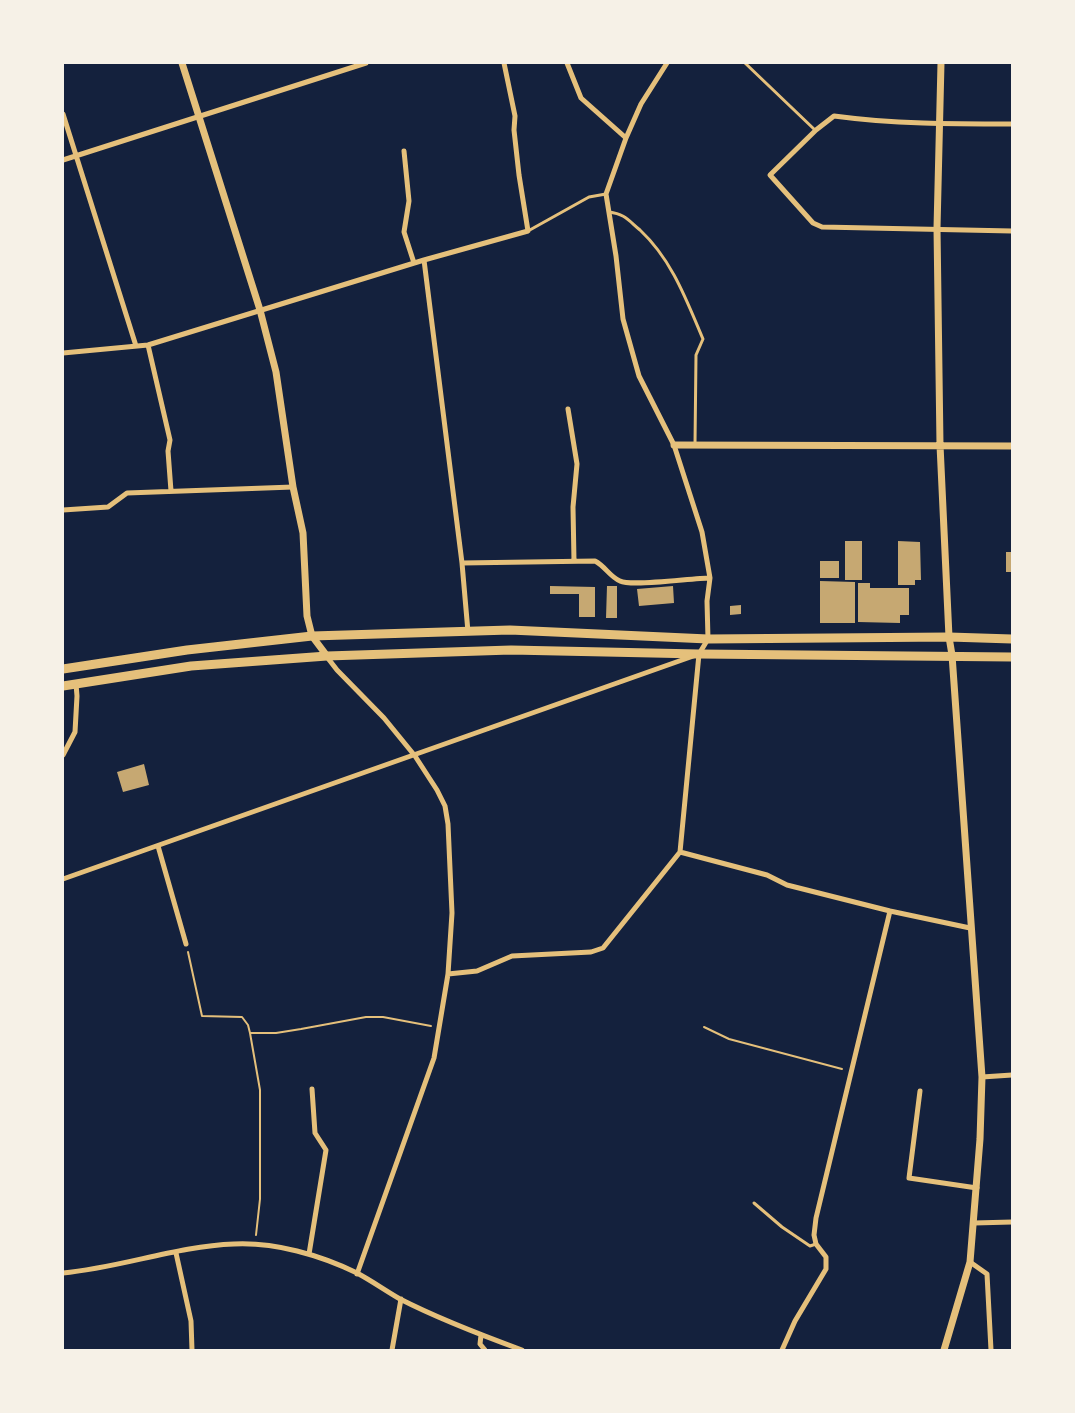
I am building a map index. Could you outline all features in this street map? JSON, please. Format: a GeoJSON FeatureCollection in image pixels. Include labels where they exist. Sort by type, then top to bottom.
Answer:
{"type":"FeatureCollection","features":[{"type":"Feature","properties":{"kind":"main road"},"geometry":{"type":"LineString","coordinates":[[63,669],[187,650],[312,636],[510,630],[708,639],[949,637],[1012,639]]}},
{"type":"Feature","properties":{"kind":"main road"},"geometry":{"type":"LineString","coordinates":[[63,686],[191,666],[327,656],[511,650],[1012,657]]}},
{"type":"Feature","properties":{"kind":"street"},"geometry":{"type":"LineString","coordinates":[[182,63],[260,310],[276,372],[293,487],[303,532],[307,616],[312,636],[337,670],[384,718],[415,756],[445,806],[448,824],[452,913],[448,974],[434,1058],[357,1274]]}},
{"type":"Feature","properties":{"kind":"street"},"geometry":{"type":"LineString","coordinates":[[63,160],[366,63]]}},
{"type":"Feature","properties":{"kind":"street"},"geometry":{"type":"LineString","coordinates":[[63,353],[148,345],[424,260],[528,231],[514,130],[515,116],[504,63]]}},
{"type":"Feature","properties":{"kind":"street"},"geometry":{"type":"LineString","coordinates":[[567,63],[581,98],[626,138]]}},
{"type":"Feature","properties":{"kind":"street"},"geometry":{"type":"LineString","coordinates":[[448,974],[477,971],[512,956],[591,952],[603,948],[680,852],[699,654],[708,639],[707,601],[710,578],[702,532],[674,444],[639,375],[623,319],[606,194],[641,104],[667,63]]}},
{"type":"Feature","properties":{"kind":"street"},"geometry":{"type":"LineString","coordinates":[[941,63],[937,228],[940,445],[949,637],[982,1077],[977,1188],[970,1262],[945,1350]]}},
{"type":"Feature","properties":{"kind":"street"},"geometry":{"type":"LineString","coordinates":[[63,114],[136,346]]}},
{"type":"Feature","properties":{"kind":"street"},"geometry":{"type":"LineString","coordinates":[[1012,124],[862,120],[834,116],[816,130],[770,175],[813,223],[822,227],[1012,231]]}},
{"type":"Feature","properties":{"kind":"street"},"geometry":{"type":"LineString","coordinates":[[404,151],[409,201],[404,232],[414,263]]}},
{"type":"Feature","properties":{"kind":"street"},"geometry":{"type":"LineString","coordinates":[[424,260],[462,563],[468,632]]}},
{"type":"Feature","properties":{"kind":"street"},"geometry":{"type":"LineString","coordinates":[[148,345],[170,440],[168,451],[171,491]]}},
{"type":"Feature","properties":{"kind":"street"},"geometry":{"type":"LineString","coordinates":[[568,409],[577,464],[573,514],[574,561]]}},
{"type":"Feature","properties":{"kind":"street"},"geometry":{"type":"LineString","coordinates":[[674,444],[1012,446]]}},
{"type":"Feature","properties":{"kind":"street"},"geometry":{"type":"LineString","coordinates":[[63,510],[108,507],[128,493],[293,487]]}},
{"type":"Feature","properties":{"kind":"street"},"geometry":{"type":"LineString","coordinates":[[462,563],[595,561],[602,564],[619,581],[632,584],[710,578]]}},
{"type":"Feature","properties":{"kind":"street"},"geometry":{"type":"LineString","coordinates":[[63,879],[699,654]]}},
{"type":"Feature","properties":{"kind":"street"},"geometry":{"type":"LineString","coordinates":[[63,755],[75,732],[76,684]]}},
{"type":"Feature","properties":{"kind":"street"},"geometry":{"type":"LineString","coordinates":[[158,846],[186,944]]}},
{"type":"Feature","properties":{"kind":"street"},"geometry":{"type":"LineString","coordinates":[[680,852],[767,875],[787,885],[970,928]]}},
{"type":"Feature","properties":{"kind":"street"},"geometry":{"type":"LineString","coordinates":[[782,1350],[795,1321],[826,1269],[826,1257],[816,1244],[814,1234],[816,1218],[890,911]]}},
{"type":"Feature","properties":{"kind":"street"},"geometry":{"type":"LineString","coordinates":[[982,1077],[1012,1075]]}},
{"type":"Feature","properties":{"kind":"street"},"geometry":{"type":"LineString","coordinates":[[309,1254],[326,1150],[315,1132],[312,1089]]}},
{"type":"Feature","properties":{"kind":"street"},"geometry":{"type":"LineString","coordinates":[[920,1091],[909,1178],[977,1188]]}},
{"type":"Feature","properties":{"kind":"street"},"geometry":{"type":"LineString","coordinates":[[974,1223],[1012,1222]]}},
{"type":"Feature","properties":{"kind":"street"},"geometry":{"type":"LineString","coordinates":[[63,1273],[87,1271],[213,1246],[235,1244],[309,1254],[357,1274],[401,1299],[522,1350]]}},
{"type":"Feature","properties":{"kind":"street"},"geometry":{"type":"LineString","coordinates":[[176,1253],[192,1321],[192,1350]]}},
{"type":"Feature","properties":{"kind":"street"},"geometry":{"type":"LineString","coordinates":[[970,1262],[987,1274],[991,1350]]}},
{"type":"Feature","properties":{"kind":"street"},"geometry":{"type":"LineString","coordinates":[[392,1350],[401,1299]]}},
{"type":"Feature","properties":{"kind":"street"},"geometry":{"type":"LineString","coordinates":[[482,1335],[480,1344],[485,1350]]}},
{"type":"Feature","properties":{"kind":"lane"},"geometry":{"type":"LineString","coordinates":[[745,63],[816,130]]}},
{"type":"Feature","properties":{"kind":"lane"},"geometry":{"type":"LineString","coordinates":[[528,231],[589,197],[606,194]]}},
{"type":"Feature","properties":{"kind":"lane"},"geometry":{"type":"LineString","coordinates":[[609,212],[622,213],[654,244],[675,274],[703,339],[696,355],[695,444]]}},
{"type":"Feature","properties":{"kind":"lane"},"geometry":{"type":"LineString","coordinates":[[754,1203],[782,1227],[810,1246],[816,1244]]}},
{"type":"Feature","properties":{"kind":"path"},"geometry":{"type":"LineString","coordinates":[[186,944],[202,1016],[242,1017],[250,1033],[260,1090],[260,1199],[255,1245]]}},
{"type":"Feature","properties":{"kind":"path"},"geometry":{"type":"LineString","coordinates":[[250,1033],[293,1030],[366,1017],[382,1017],[439,1028]]}},
{"type":"Feature","properties":{"kind":"path"},"geometry":{"type":"LineString","coordinates":[[704,1027],[729,1039],[851,1071]]}},
{"type":"Feature","properties":{"kind":"building"},"geometry":{"type":"Polygon","coordinates":[[[845,541],[862,541],[862,580],[845,580],[845,541]]]}},
{"type":"Feature","properties":{"kind":"building"},"geometry":{"type":"Polygon","coordinates":[[[898,541],[920,542],[921,580],[915,580],[915,585],[898,585],[898,541]]]}},
{"type":"Feature","properties":{"kind":"building"},"geometry":{"type":"Polygon","coordinates":[[[1006,552],[1012,552],[1012,572],[1006,572],[1006,552]]]}},
{"type":"Feature","properties":{"kind":"building"},"geometry":{"type":"Polygon","coordinates":[[[820,561],[839,561],[839,578],[820,578],[820,561]]]}},
{"type":"Feature","properties":{"kind":"building"},"geometry":{"type":"Polygon","coordinates":[[[820,581],[855,582],[855,623],[820,623],[820,581]]]}},
{"type":"Feature","properties":{"kind":"building"},"geometry":{"type":"Polygon","coordinates":[[[858,583],[870,583],[870,588],[909,588],[909,615],[900,615],[900,623],[858,622],[858,583]]]}},
{"type":"Feature","properties":{"kind":"building"},"geometry":{"type":"Polygon","coordinates":[[[550,586],[595,587],[595,617],[579,617],[579,594],[550,594],[550,586]]]}},
{"type":"Feature","properties":{"kind":"building"},"geometry":{"type":"Polygon","coordinates":[[[607,586],[617,586],[617,618],[606,618],[607,586]]]}},
{"type":"Feature","properties":{"kind":"building"},"geometry":{"type":"Polygon","coordinates":[[[673,586],[674,603],[639,606],[637,589],[673,586]]]}},
{"type":"Feature","properties":{"kind":"building"},"geometry":{"type":"Polygon","coordinates":[[[741,605],[741,614],[730,615],[730,606],[741,605]]]}},
{"type":"Feature","properties":{"kind":"building"},"geometry":{"type":"Polygon","coordinates":[[[144,764],[149,785],[123,792],[117,772],[144,764]]]}}]}
